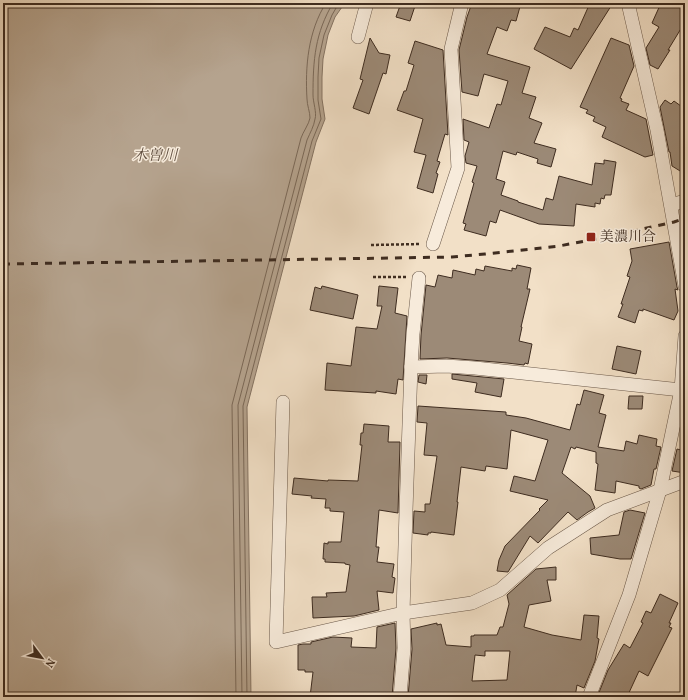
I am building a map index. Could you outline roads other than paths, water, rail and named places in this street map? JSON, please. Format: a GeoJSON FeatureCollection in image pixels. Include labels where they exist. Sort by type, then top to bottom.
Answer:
{"type":"FeatureCollection","features":[{"type":"Feature","properties":{"kind":"street"},"geometry":{"type":"LineString","coordinates":[[358,37],[367,3]]}},
{"type":"Feature","properties":{"kind":"street"},"geometry":{"type":"LineString","coordinates":[[433,244],[458,168],[451,49],[462,3]]}},
{"type":"Feature","properties":{"kind":"street"},"geometry":{"type":"LineString","coordinates":[[628,3],[657,130],[685,286]]}},
{"type":"Feature","properties":{"kind":"street"},"geometry":{"type":"LineString","coordinates":[[671,205],[685,201]]}},
{"type":"Feature","properties":{"kind":"street"},"geometry":{"type":"LineString","coordinates":[[400,697],[404,648],[403,613],[411,367],[419,278]]}},
{"type":"Feature","properties":{"kind":"street"},"geometry":{"type":"LineString","coordinates":[[589,697],[629,595],[660,490],[681,390],[685,336]]}},
{"type":"Feature","properties":{"kind":"street"},"geometry":{"type":"LineString","coordinates":[[411,367],[446,366],[475,368],[681,390]]}},
{"type":"Feature","properties":{"kind":"street"},"geometry":{"type":"LineString","coordinates":[[283,402],[276,642],[403,613],[472,603],[500,590],[548,548],[607,510],[685,481]]}},
{"type":"Feature","properties":{"kind":"water","name":"木曽川"},"geometry":{"type":"Polygon","coordinates":[[[3,3],[343,3],[335,17],[328,35],[323,59],[322,99],[325,119],[316,142],[247,407],[251,697],[3,697],[3,3]]]}},
{"type":"Feature","properties":{"kind":"railway"},"geometry":{"type":"LineString","coordinates":[[3,264],[452,257],[559,246],[607,237],[674,222],[685,218]]}},
{"type":"Feature","properties":{"kind":"place","name":"美濃川合"},"geometry":{"type":"Point","coordinates":[591,237]}}]}
